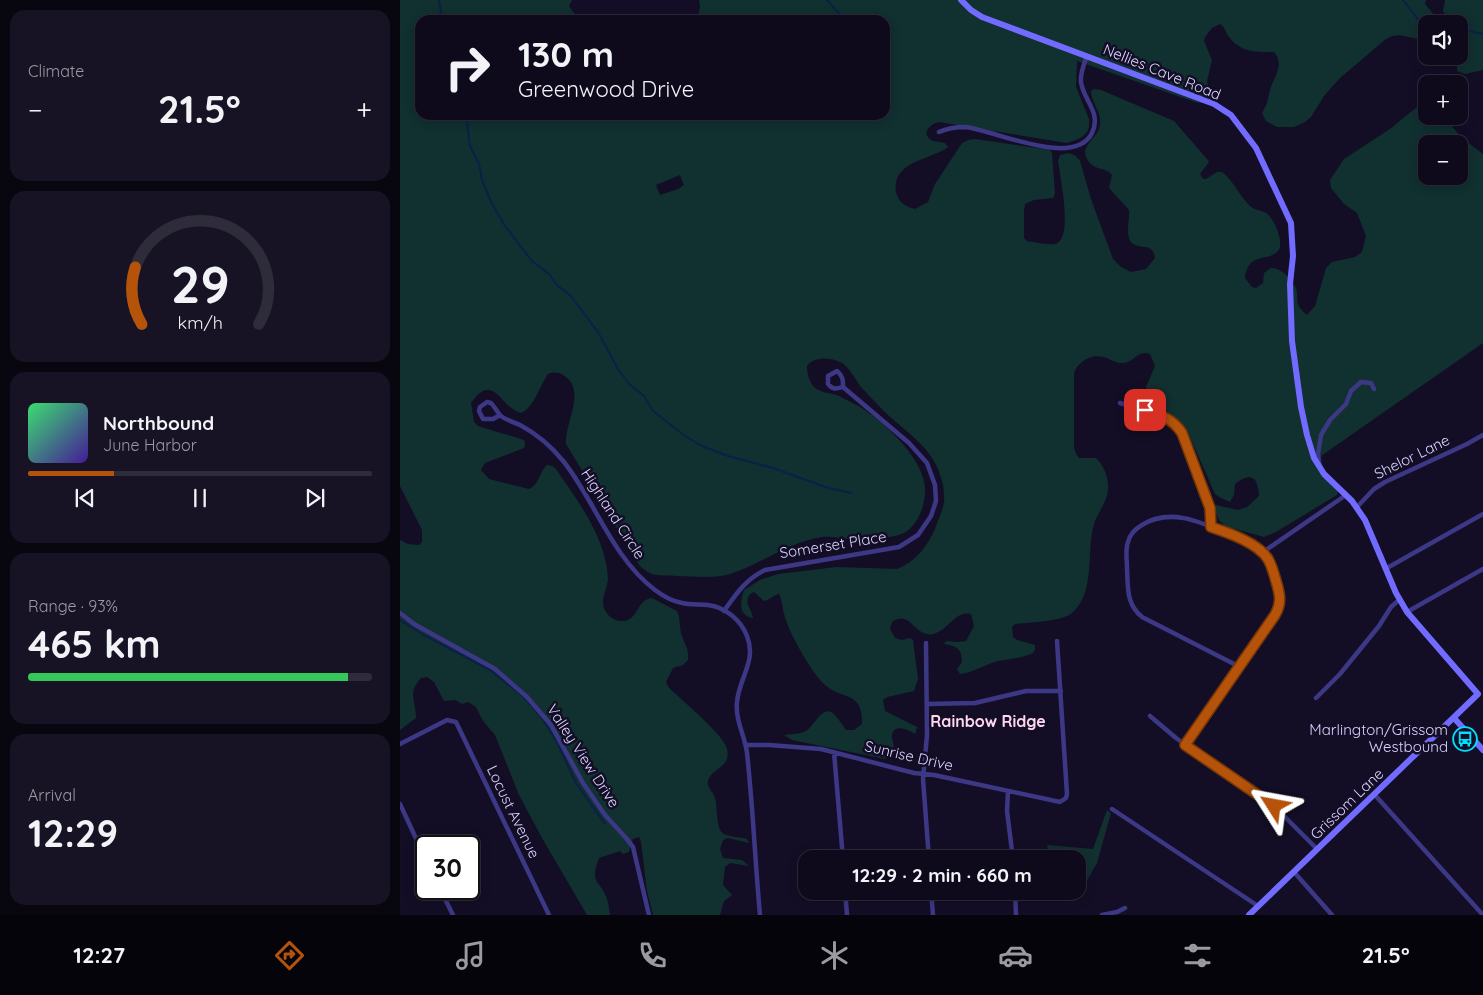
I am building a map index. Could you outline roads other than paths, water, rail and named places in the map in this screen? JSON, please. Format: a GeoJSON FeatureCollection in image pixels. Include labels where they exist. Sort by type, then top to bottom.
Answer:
{"type":"FeatureCollection","features":[{"type":"Feature","properties":{"kind":"street","name":"Nellies Cave Road"},"geometry":{"type":"LineString","coordinates":[[961,0],[982,17],[1206,101],[1231,115],[1256,148],[1286,210],[1290,223],[1293,256],[1290,284],[1293,350],[1305,426],[1314,458],[1320,468]]}},
{"type":"Feature","properties":{"kind":"street"},"geometry":{"type":"LineString","coordinates":[[939,132],[952,128],[968,127],[1013,140],[1066,149],[1080,145],[1091,135],[1095,122],[1094,110],[1081,81],[1087,56]]}},
{"type":"Feature","properties":{"kind":"street","name":"Somerset Place"},"geometry":{"type":"LineString","coordinates":[[837,371],[844,379],[843,387],[832,388],[828,384],[828,376],[837,371]]}},
{"type":"Feature","properties":{"kind":"street"},"geometry":{"type":"LineString","coordinates":[[1374,389],[1371,383],[1361,382],[1351,391],[1346,404],[1330,420],[1321,435],[1318,454],[1320,468],[1328,479],[1357,507],[1370,528],[1399,600],[1407,612],[1481,692]]}},
{"type":"Feature","properties":{"kind":"street","name":"Somerset Place"},"geometry":{"type":"LineString","coordinates":[[724,610],[744,584],[765,570],[891,549],[912,540],[928,522],[934,508],[936,496],[934,477],[927,463],[909,443],[843,387]]}},
{"type":"Feature","properties":{"kind":"street","name":"Highland Circle"},"geometry":{"type":"LineString","coordinates":[[500,415],[494,419],[484,419],[479,411],[480,407],[487,402],[491,403],[500,415],[538,437],[559,456],[586,494],[620,552],[645,582],[673,601],[684,604],[713,606],[724,610]]}},
{"type":"Feature","properties":{"kind":"street"},"geometry":{"type":"LineString","coordinates":[[1120,403],[1162,416],[1172,421],[1179,428],[1185,438],[1210,508],[1211,527]]}},
{"type":"Feature","properties":{"kind":"street","name":"Shelor Lane"},"geometry":{"type":"LineString","coordinates":[[1357,507],[1374,489],[1384,482],[1467,444],[1483,434]]}},
{"type":"Feature","properties":{"kind":"street"},"geometry":{"type":"LineString","coordinates":[[1262,552],[1346,495]]}},
{"type":"Feature","properties":{"kind":"street"},"geometry":{"type":"LineString","coordinates":[[1386,568],[1483,514]]}},
{"type":"Feature","properties":{"kind":"street"},"geometry":{"type":"LineString","coordinates":[[1185,745],[1240,667],[1275,615],[1279,607],[1279,589],[1270,562],[1262,552],[1251,544],[1211,527],[1189,519],[1168,517],[1153,519],[1136,529],[1130,537],[1126,550],[1129,596],[1134,609],[1142,617],[1240,667]]}},
{"type":"Feature","properties":{"kind":"street"},"geometry":{"type":"LineString","coordinates":[[1407,612],[1483,569]]}},
{"type":"Feature","properties":{"kind":"street"},"geometry":{"type":"LineString","coordinates":[[1316,698],[1340,674],[1379,626],[1391,607],[1399,600]]}},
{"type":"Feature","properties":{"kind":"street"},"geometry":{"type":"LineString","coordinates":[[724,610],[743,627],[750,646],[749,666],[737,702],[738,722],[746,745],[760,915]]}},
{"type":"Feature","properties":{"kind":"street","name":"Valley View Drive"},"geometry":{"type":"LineString","coordinates":[[400,613],[414,624],[500,672],[542,713],[605,815],[632,847],[649,915]]}},
{"type":"Feature","properties":{"kind":"street"},"geometry":{"type":"LineString","coordinates":[[927,704],[975,703],[1026,691],[1061,691],[1058,641]]}},
{"type":"Feature","properties":{"kind":"street"},"geometry":{"type":"LineString","coordinates":[[926,643],[927,704],[923,774],[928,850]]}},
{"type":"Feature","properties":{"kind":"street","name":"Sunrise Drive"},"geometry":{"type":"LineString","coordinates":[[746,745],[813,748],[1057,803],[1064,800],[1067,794],[1061,691]]}},
{"type":"Feature","properties":{"kind":"street","name":"Grissom Lane"},"geometry":{"type":"LineString","coordinates":[[1249,915],[1481,692]]}},
{"type":"Feature","properties":{"kind":"street"},"geometry":{"type":"LineString","coordinates":[[1150,716],[1185,745],[1274,806],[1317,849]]}},
{"type":"Feature","properties":{"kind":"street"},"geometry":{"type":"LineString","coordinates":[[1454,718],[1483,750]]}},
{"type":"Feature","properties":{"kind":"street","name":"Locust Avenue"},"geometry":{"type":"LineString","coordinates":[[400,744],[445,721],[453,720],[458,724],[549,915]]}},
{"type":"Feature","properties":{"kind":"street"},"geometry":{"type":"LineString","coordinates":[[834,752],[842,850]]}},
{"type":"Feature","properties":{"kind":"street"},"geometry":{"type":"LineString","coordinates":[[1008,792],[1007,810],[1012,850]]}},
{"type":"Feature","properties":{"kind":"street"},"geometry":{"type":"LineString","coordinates":[[1374,794],[1483,915]]}},
{"type":"Feature","properties":{"kind":"street"},"geometry":{"type":"LineString","coordinates":[[400,804],[415,836]]}},
{"type":"Feature","properties":{"kind":"street"},"geometry":{"type":"LineString","coordinates":[[1112,809],[1258,906]]}},
{"type":"Feature","properties":{"kind":"street"},"geometry":{"type":"LineString","coordinates":[[1294,872],[1332,915]]}},
{"type":"Feature","properties":{"kind":"street"},"geometry":{"type":"LineString","coordinates":[[445,900],[452,915]]}},
{"type":"Feature","properties":{"kind":"street"},"geometry":{"type":"LineString","coordinates":[[846,900],[847,915]]}},
{"type":"Feature","properties":{"kind":"street"},"geometry":{"type":"LineString","coordinates":[[932,900],[933,915]]}},
{"type":"Feature","properties":{"kind":"street"},"geometry":{"type":"LineString","coordinates":[[1015,900],[1016,915]]}},
{"type":"Feature","properties":{"kind":"street"},"geometry":{"type":"LineString","coordinates":[[1102,915],[1125,908]]}},
{"type":"Feature","properties":{"kind":"waterway"},"geometry":{"type":"LineString","coordinates":[[439,0],[441,15]]}},
{"type":"Feature","properties":{"kind":"waterway"},"geometry":{"type":"LineString","coordinates":[[827,0],[840,15]]}},
{"type":"Feature","properties":{"kind":"waterway"},"geometry":{"type":"LineString","coordinates":[[1403,0],[1418,19]]}},
{"type":"Feature","properties":{"kind":"waterway"},"geometry":{"type":"LineString","coordinates":[[1468,31],[1483,34]]}},
{"type":"Feature","properties":{"kind":"waterway"},"geometry":{"type":"LineString","coordinates":[[467,120],[470,146],[479,164],[482,180],[491,202],[505,226],[532,261],[549,274],[557,285],[570,295],[598,332],[618,369],[630,385],[644,396],[653,411],[685,436],[702,446],[728,456],[773,468],[828,488],[852,493]]}},
{"type":"Feature","properties":{"kind":"waterway"},"geometry":{"type":"LineString","coordinates":[[400,620],[422,634],[490,670],[524,697],[543,719],[558,744],[576,783],[605,824]]}},
{"type":"Feature","properties":{"kind":"place","name":"Marlington/Grissom Westbound"},"geometry":{"type":"Point","coordinates":[1465,739]}},
{"type":"Feature","properties":{"kind":"district","name":"Rainbow Ridge"},"geometry":{"type":"Point","coordinates":[988,721]}}]}
